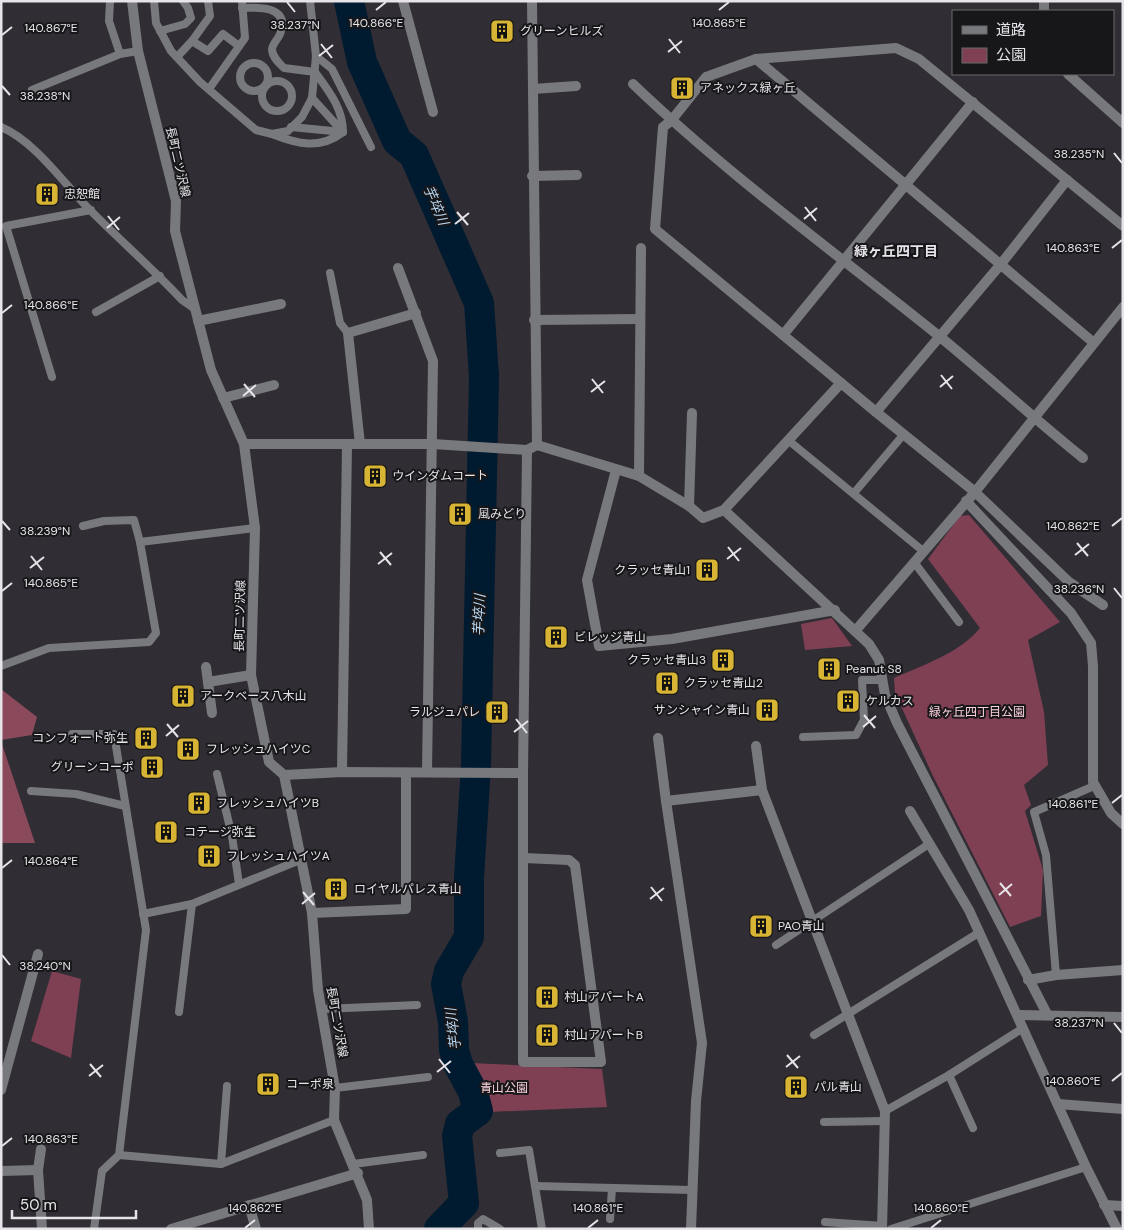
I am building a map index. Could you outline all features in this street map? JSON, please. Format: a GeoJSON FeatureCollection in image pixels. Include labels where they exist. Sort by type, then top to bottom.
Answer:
{"type":"FeatureCollection","features":[{"type":"Feature","properties":{"kind":"street","name":"長町二ツ沢線"},"geometry":{"type":"LineString","coordinates":[[132,1],[138,51],[176,202],[175,232],[211,370],[244,444],[255,528],[252,675],[270,762],[284,775],[312,913],[318,990],[323,1009],[334,1088],[334,1120],[367,1200],[369,1229]]}},
{"type":"Feature","properties":{"kind":"street"},"geometry":{"type":"LineString","coordinates":[[403,1],[433,112]]}},
{"type":"Feature","properties":{"kind":"street"},"geometry":{"type":"LineString","coordinates":[[524,858],[569,860],[575,865],[601,1062],[523,1062],[523,772],[534,320],[532,1]]}},
{"type":"Feature","properties":{"kind":"street"},"geometry":{"type":"LineString","coordinates":[[1103,606],[1056,571],[975,492],[655,229],[663,127],[671,120],[706,76],[756,59],[896,48],[919,59],[974,102],[1123,226]]}},
{"type":"Feature","properties":{"kind":"street"},"geometry":{"type":"LineString","coordinates":[[756,59],[1094,343]]}},
{"type":"Feature","properties":{"kind":"street"},"geometry":{"type":"LineString","coordinates":[[1069,75],[1123,123]]}},
{"type":"Feature","properties":{"kind":"street"},"geometry":{"type":"LineString","coordinates":[[633,84],[671,120],[844,262],[940,337],[1034,419],[1083,458]]}},
{"type":"Feature","properties":{"kind":"street"},"geometry":{"type":"LineString","coordinates":[[532,89],[576,86]]}},
{"type":"Feature","properties":{"kind":"street"},"geometry":{"type":"LineString","coordinates":[[783,335],[974,102]]}},
{"type":"Feature","properties":{"kind":"street"},"geometry":{"type":"LineString","coordinates":[[532,176],[577,175]]}},
{"type":"Feature","properties":{"kind":"street"},"geometry":{"type":"LineString","coordinates":[[876,412],[1001,264],[1067,180]]}},
{"type":"Feature","properties":{"kind":"street"},"geometry":{"type":"LineString","coordinates":[[639,476],[641,248]]}},
{"type":"Feature","properties":{"kind":"street"},"geometry":{"type":"LineString","coordinates":[[398,268],[434,361],[427,772]]}},
{"type":"Feature","properties":{"kind":"street"},"geometry":{"type":"LineString","coordinates":[[197,316],[281,304]]}},
{"type":"Feature","properties":{"kind":"street"},"geometry":{"type":"LineString","coordinates":[[856,630],[975,492],[1123,307]]}},
{"type":"Feature","properties":{"kind":"street"},"geometry":{"type":"LineString","coordinates":[[360,444],[348,333],[416,313]]}},
{"type":"Feature","properties":{"kind":"street"},"geometry":{"type":"LineString","coordinates":[[534,320],[640,318]]}},
{"type":"Feature","properties":{"kind":"street"},"geometry":{"type":"LineString","coordinates":[[244,444],[433,444],[475,447],[532,447],[639,476],[689,506],[703,518],[724,510],[841,383]]}},
{"type":"Feature","properties":{"kind":"street"},"geometry":{"type":"LineString","coordinates":[[224,398],[274,385]]}},
{"type":"Feature","properties":{"kind":"street"},"geometry":{"type":"LineString","coordinates":[[689,506],[692,413]]}},
{"type":"Feature","properties":{"kind":"street"},"geometry":{"type":"LineString","coordinates":[[342,772],[347,445]]}},
{"type":"Feature","properties":{"kind":"street"},"geometry":{"type":"LineString","coordinates":[[616,470],[587,580],[600,646],[672,639],[836,610]]}},
{"type":"Feature","properties":{"kind":"street"},"geometry":{"type":"LineString","coordinates":[[966,501],[1071,613],[1091,643],[1094,786],[1111,813],[1123,824]]}},
{"type":"Feature","properties":{"kind":"street"},"geometry":{"type":"LineString","coordinates":[[724,510],[836,610],[869,644],[879,660],[885,695],[897,723],[1047,1014]]}},
{"type":"Feature","properties":{"kind":"street"},"geometry":{"type":"LineString","coordinates":[[206,667],[212,713]]}},
{"type":"Feature","properties":{"kind":"street"},"geometry":{"type":"LineString","coordinates":[[208,682],[252,675]]}},
{"type":"Feature","properties":{"kind":"street"},"geometry":{"type":"LineString","coordinates":[[658,738],[702,1043],[696,1101],[691,1229]]}},
{"type":"Feature","properties":{"kind":"street"},"geometry":{"type":"LineString","coordinates":[[756,746],[762,790],[885,1116],[885,1228]]}},
{"type":"Feature","properties":{"kind":"street"},"geometry":{"type":"LineString","coordinates":[[284,775],[342,772],[523,772]]}},
{"type":"Feature","properties":{"kind":"street"},"geometry":{"type":"LineString","coordinates":[[312,913],[406,910],[406,773]]}},
{"type":"Feature","properties":{"kind":"street"},"geometry":{"type":"LineString","coordinates":[[666,800],[762,790]]}},
{"type":"Feature","properties":{"kind":"street"},"geometry":{"type":"LineString","coordinates":[[910,811],[980,932],[1086,1167],[1117,1229]]}},
{"type":"Feature","properties":{"kind":"street"},"geometry":{"type":"LineString","coordinates":[[1,1090],[38,954]]}},
{"type":"Feature","properties":{"kind":"street"},"geometry":{"type":"LineString","coordinates":[[1028,980],[1056,974],[1123,970]]}},
{"type":"Feature","properties":{"kind":"street"},"geometry":{"type":"LineString","coordinates":[[1018,1015],[1047,1014],[1123,1017]]}},
{"type":"Feature","properties":{"kind":"street"},"geometry":{"type":"LineString","coordinates":[[1058,1104],[1123,1109]]}},
{"type":"Feature","properties":{"kind":"street"},"geometry":{"type":"LineString","coordinates":[[41,1149],[38,1170],[42,1229]]}},
{"type":"Feature","properties":{"kind":"street"},"geometry":{"type":"LineString","coordinates":[[171,1229],[355,1169]]}},
{"type":"Feature","properties":{"kind":"street"},"geometry":{"type":"LineString","coordinates":[[1,1172],[38,1170]]}},
{"type":"Feature","properties":{"kind":"street"},"geometry":{"type":"LineString","coordinates":[[249,1205],[256,1229]]}},
{"type":"Feature","properties":{"kind":"street"},"geometry":{"type":"LineString","coordinates":[[1104,1205],[1123,1206]]}},
{"type":"Feature","properties":{"kind":"lane"},"geometry":{"type":"LineString","coordinates":[[110,1],[109,21],[120,54]]}},
{"type":"Feature","properties":{"kind":"lane"},"geometry":{"type":"LineString","coordinates":[[154,1],[156,23],[171,51],[209,89],[256,130],[305,145],[329,141],[343,132]]}},
{"type":"Feature","properties":{"kind":"lane"},"geometry":{"type":"LineString","coordinates":[[160,31],[185,24],[191,18],[188,8],[183,1]]}},
{"type":"Feature","properties":{"kind":"lane"},"geometry":{"type":"LineString","coordinates":[[177,57],[192,41],[210,16],[208,1]]}},
{"type":"Feature","properties":{"kind":"lane"},"geometry":{"type":"LineString","coordinates":[[272,134],[288,131],[304,114],[312,98],[316,56],[310,1]]}},
{"type":"Feature","properties":{"kind":"lane"},"geometry":{"type":"LineString","coordinates":[[209,89],[245,38],[242,5],[266,7],[276,13],[281,20],[281,33],[272,47],[273,55],[284,68],[314,72],[337,106],[342,118],[343,132]]}},
{"type":"Feature","properties":{"kind":"lane"},"geometry":{"type":"LineString","coordinates":[[192,41],[208,51],[223,34],[239,46]]}},
{"type":"Feature","properties":{"kind":"lane"},"geometry":{"type":"LineString","coordinates":[[32,90],[120,54],[138,51]]}},
{"type":"Feature","properties":{"kind":"lane"},"geometry":{"type":"LineString","coordinates":[[316,56],[332,70],[371,147]]}},
{"type":"Feature","properties":{"kind":"lane"},"geometry":{"type":"LineString","coordinates":[[230,59],[242,68]]}},
{"type":"Feature","properties":{"kind":"lane"},"geometry":{"type":"LineString","coordinates":[[242,68],[239,77],[245,89],[253,92],[265,86],[274,81],[288,86],[292,95],[289,105],[281,110],[268,107],[263,99],[265,86],[268,76],[264,68],[255,63],[242,68]]}},
{"type":"Feature","properties":{"kind":"lane"},"geometry":{"type":"LineString","coordinates":[[312,98],[343,132]]}},
{"type":"Feature","properties":{"kind":"lane"},"geometry":{"type":"LineString","coordinates":[[289,105],[304,114]]}},
{"type":"Feature","properties":{"kind":"lane"},"geometry":{"type":"LineString","coordinates":[[1,127],[9,130],[32,149],[91,210],[160,276],[197,316]]}},
{"type":"Feature","properties":{"kind":"lane"},"geometry":{"type":"LineString","coordinates":[[291,127],[343,132]]}},
{"type":"Feature","properties":{"kind":"lane"},"geometry":{"type":"LineString","coordinates":[[52,377],[6,226],[91,210]]}},
{"type":"Feature","properties":{"kind":"lane"},"geometry":{"type":"LineString","coordinates":[[330,272],[340,323],[348,333]]}},
{"type":"Feature","properties":{"kind":"lane"},"geometry":{"type":"LineString","coordinates":[[96,312],[160,276]]}},
{"type":"Feature","properties":{"kind":"lane"},"geometry":{"type":"LineString","coordinates":[[854,493],[904,434]]}},
{"type":"Feature","properties":{"kind":"lane"},"geometry":{"type":"LineString","coordinates":[[788,440],[924,551]]}},
{"type":"Feature","properties":{"kind":"lane"},"geometry":{"type":"LineString","coordinates":[[1,666],[49,648],[149,642],[156,633],[140,542],[134,520],[104,521],[83,526]]}},
{"type":"Feature","properties":{"kind":"lane"},"geometry":{"type":"LineString","coordinates":[[140,542],[255,528]]}},
{"type":"Feature","properties":{"kind":"lane"},"geometry":{"type":"LineString","coordinates":[[914,562],[958,622]]}},
{"type":"Feature","properties":{"kind":"lane"},"geometry":{"type":"LineString","coordinates":[[803,737],[856,735],[864,720],[862,680],[883,680]]}},
{"type":"Feature","properties":{"kind":"lane"},"geometry":{"type":"LineString","coordinates":[[72,734],[114,734],[146,930],[119,1154],[102,1171],[94,1229]]}},
{"type":"Feature","properties":{"kind":"lane"},"geometry":{"type":"LineString","coordinates":[[217,774],[232,836],[239,884]]}},
{"type":"Feature","properties":{"kind":"lane"},"geometry":{"type":"LineString","coordinates":[[1056,974],[1048,864],[1034,812],[1094,786]]}},
{"type":"Feature","properties":{"kind":"lane"},"geometry":{"type":"LineString","coordinates":[[30,791],[76,794],[125,806]]}},
{"type":"Feature","properties":{"kind":"lane"},"geometry":{"type":"LineString","coordinates":[[776,945],[929,844]]}},
{"type":"Feature","properties":{"kind":"lane"},"geometry":{"type":"LineString","coordinates":[[143,914],[192,904],[300,860]]}},
{"type":"Feature","properties":{"kind":"lane"},"geometry":{"type":"LineString","coordinates":[[179,1012],[192,904]]}},
{"type":"Feature","properties":{"kind":"lane"},"geometry":{"type":"LineString","coordinates":[[814,1035],[980,932]]}},
{"type":"Feature","properties":{"kind":"lane"},"geometry":{"type":"LineString","coordinates":[[323,1009],[417,1006]]}},
{"type":"Feature","properties":{"kind":"lane"},"geometry":{"type":"LineString","coordinates":[[824,1122],[885,1116],[1023,1028]]}},
{"type":"Feature","properties":{"kind":"lane"},"geometry":{"type":"LineString","coordinates":[[949,1075],[973,1128]]}},
{"type":"Feature","properties":{"kind":"lane"},"geometry":{"type":"LineString","coordinates":[[334,1088],[428,1077]]}},
{"type":"Feature","properties":{"kind":"lane"},"geometry":{"type":"LineString","coordinates":[[220,1164],[227,1086]]}},
{"type":"Feature","properties":{"kind":"lane"},"geometry":{"type":"LineString","coordinates":[[119,1154],[190,1163],[220,1164],[334,1120]]}},
{"type":"Feature","properties":{"kind":"lane"},"geometry":{"type":"LineString","coordinates":[[500,1153],[529,1150],[542,1229]]}},
{"type":"Feature","properties":{"kind":"lane"},"geometry":{"type":"LineString","coordinates":[[355,1169],[423,1154]]}},
{"type":"Feature","properties":{"kind":"lane"},"geometry":{"type":"LineString","coordinates":[[825,1222],[885,1228],[1086,1167]]}},
{"type":"Feature","properties":{"kind":"lane"},"geometry":{"type":"LineString","coordinates":[[536,1186],[692,1190]]}},
{"type":"Feature","properties":{"kind":"lane"},"geometry":{"type":"LineString","coordinates":[[610,1219],[612,1188]]}},
{"type":"Feature","properties":{"kind":"lane"},"geometry":{"type":"LineString","coordinates":[[478,1229],[478,1223],[483,1219],[500,1229]]}},
{"type":"Feature","properties":{"kind":"green space","name":"緑ヶ丘四丁目公園"},"geometry":{"type":"Polygon","coordinates":[[[969,515],[1060,622],[1028,640],[1044,712],[1048,765],[1024,785],[1031,805],[1025,811],[1043,870],[1041,916],[1010,927],[933,776],[895,693],[894,678],[952,651],[972,637],[980,628],[928,559],[960,516],[969,515]]]}},
{"type":"Feature","properties":{"kind":"green space"},"geometry":{"type":"Polygon","coordinates":[[[832,618],[852,646],[805,650],[801,624],[832,618]]]}},
{"type":"Feature","properties":{"kind":"green space"},"geometry":{"type":"Polygon","coordinates":[[[52,971],[81,979],[71,1058],[31,1041],[52,971]]]}},
{"type":"Feature","properties":{"kind":"green space","name":"青山公園"},"geometry":{"type":"Polygon","coordinates":[[[471,1063],[602,1069],[607,1107],[488,1112],[471,1063]]]}},
{"type":"Feature","properties":{"kind":"shaded area"},"geometry":{"type":"Polygon","coordinates":[[[1,689],[37,717],[32,735],[1,740],[1,689]]]}},
{"type":"Feature","properties":{"kind":"shaded area"},"geometry":{"type":"Polygon","coordinates":[[[1,741],[35,843],[1,843],[1,741]]]}},
{"type":"Feature","properties":{"kind":"waterway","name":"芋埣川"},"geometry":{"type":"LineString","coordinates":[[349,1],[362,62],[397,141],[414,155],[479,303],[484,376],[476,765],[469,878],[469,937],[449,971],[446,984],[453,1022],[454,1050],[458,1064],[473,1092],[478,1111],[460,1124],[457,1136],[464,1203],[439,1229]]}},
{"type":"Feature","properties":{"kind":"place","name":"グリーンヒルズ"},"geometry":{"type":"Point","coordinates":[502,31]}},
{"type":"Feature","properties":{"kind":"place","name":"アネックス緑ヶ丘"},"geometry":{"type":"Point","coordinates":[682,88]}},
{"type":"Feature","properties":{"kind":"place","name":"忠恕館"},"geometry":{"type":"Point","coordinates":[47,194]}},
{"type":"Feature","properties":{"kind":"place","name":"ウインダムコート"},"geometry":{"type":"Point","coordinates":[375,476]}},
{"type":"Feature","properties":{"kind":"place","name":"風みどり"},"geometry":{"type":"Point","coordinates":[460,514]}},
{"type":"Feature","properties":{"kind":"place","name":"クラッセ青山1"},"geometry":{"type":"Point","coordinates":[707,570]}},
{"type":"Feature","properties":{"kind":"place","name":"ビレッジ青山"},"geometry":{"type":"Point","coordinates":[556,637]}},
{"type":"Feature","properties":{"kind":"place","name":"クラッセ青山3"},"geometry":{"type":"Point","coordinates":[723,660]}},
{"type":"Feature","properties":{"kind":"place","name":"Peanut S8"},"geometry":{"type":"Point","coordinates":[829,669]}},
{"type":"Feature","properties":{"kind":"place","name":"クラッセ青山2"},"geometry":{"type":"Point","coordinates":[667,683]}},
{"type":"Feature","properties":{"kind":"place","name":"アークベース八木山"},"geometry":{"type":"Point","coordinates":[183,696]}},
{"type":"Feature","properties":{"kind":"place","name":"ケルカス"},"geometry":{"type":"Point","coordinates":[848,701]}},
{"type":"Feature","properties":{"kind":"place","name":"サンシャイン青山"},"geometry":{"type":"Point","coordinates":[767,710]}},
{"type":"Feature","properties":{"kind":"place","name":"ラルジュパレ"},"geometry":{"type":"Point","coordinates":[497,712]}},
{"type":"Feature","properties":{"kind":"place","name":"コンフォート弥生"},"geometry":{"type":"Point","coordinates":[146,738]}},
{"type":"Feature","properties":{"kind":"place","name":"フレッシュハイツC"},"geometry":{"type":"Point","coordinates":[188,749]}},
{"type":"Feature","properties":{"kind":"place","name":"グリーンコーポ"},"geometry":{"type":"Point","coordinates":[152,767]}},
{"type":"Feature","properties":{"kind":"place","name":"フレッシュハイツB"},"geometry":{"type":"Point","coordinates":[199,803]}},
{"type":"Feature","properties":{"kind":"place","name":"コテージ弥生"},"geometry":{"type":"Point","coordinates":[166,832]}},
{"type":"Feature","properties":{"kind":"place","name":"フレッシュハイツA"},"geometry":{"type":"Point","coordinates":[209,856]}},
{"type":"Feature","properties":{"kind":"place","name":"ロイヤルパレス青山"},"geometry":{"type":"Point","coordinates":[336,889]}},
{"type":"Feature","properties":{"kind":"place","name":"PAO青山"},"geometry":{"type":"Point","coordinates":[761,926]}},
{"type":"Feature","properties":{"kind":"place","name":"村山アパートA"},"geometry":{"type":"Point","coordinates":[547,997]}},
{"type":"Feature","properties":{"kind":"place","name":"村山アパートB"},"geometry":{"type":"Point","coordinates":[547,1035]}},
{"type":"Feature","properties":{"kind":"place","name":"コーポ泉"},"geometry":{"type":"Point","coordinates":[268,1084]}},
{"type":"Feature","properties":{"kind":"place","name":"パル青山"},"geometry":{"type":"Point","coordinates":[796,1087]}},
{"type":"Feature","properties":{"kind":"district","name":"緑ヶ丘四丁目"},"geometry":{"type":"Point","coordinates":[896,251]}}]}
